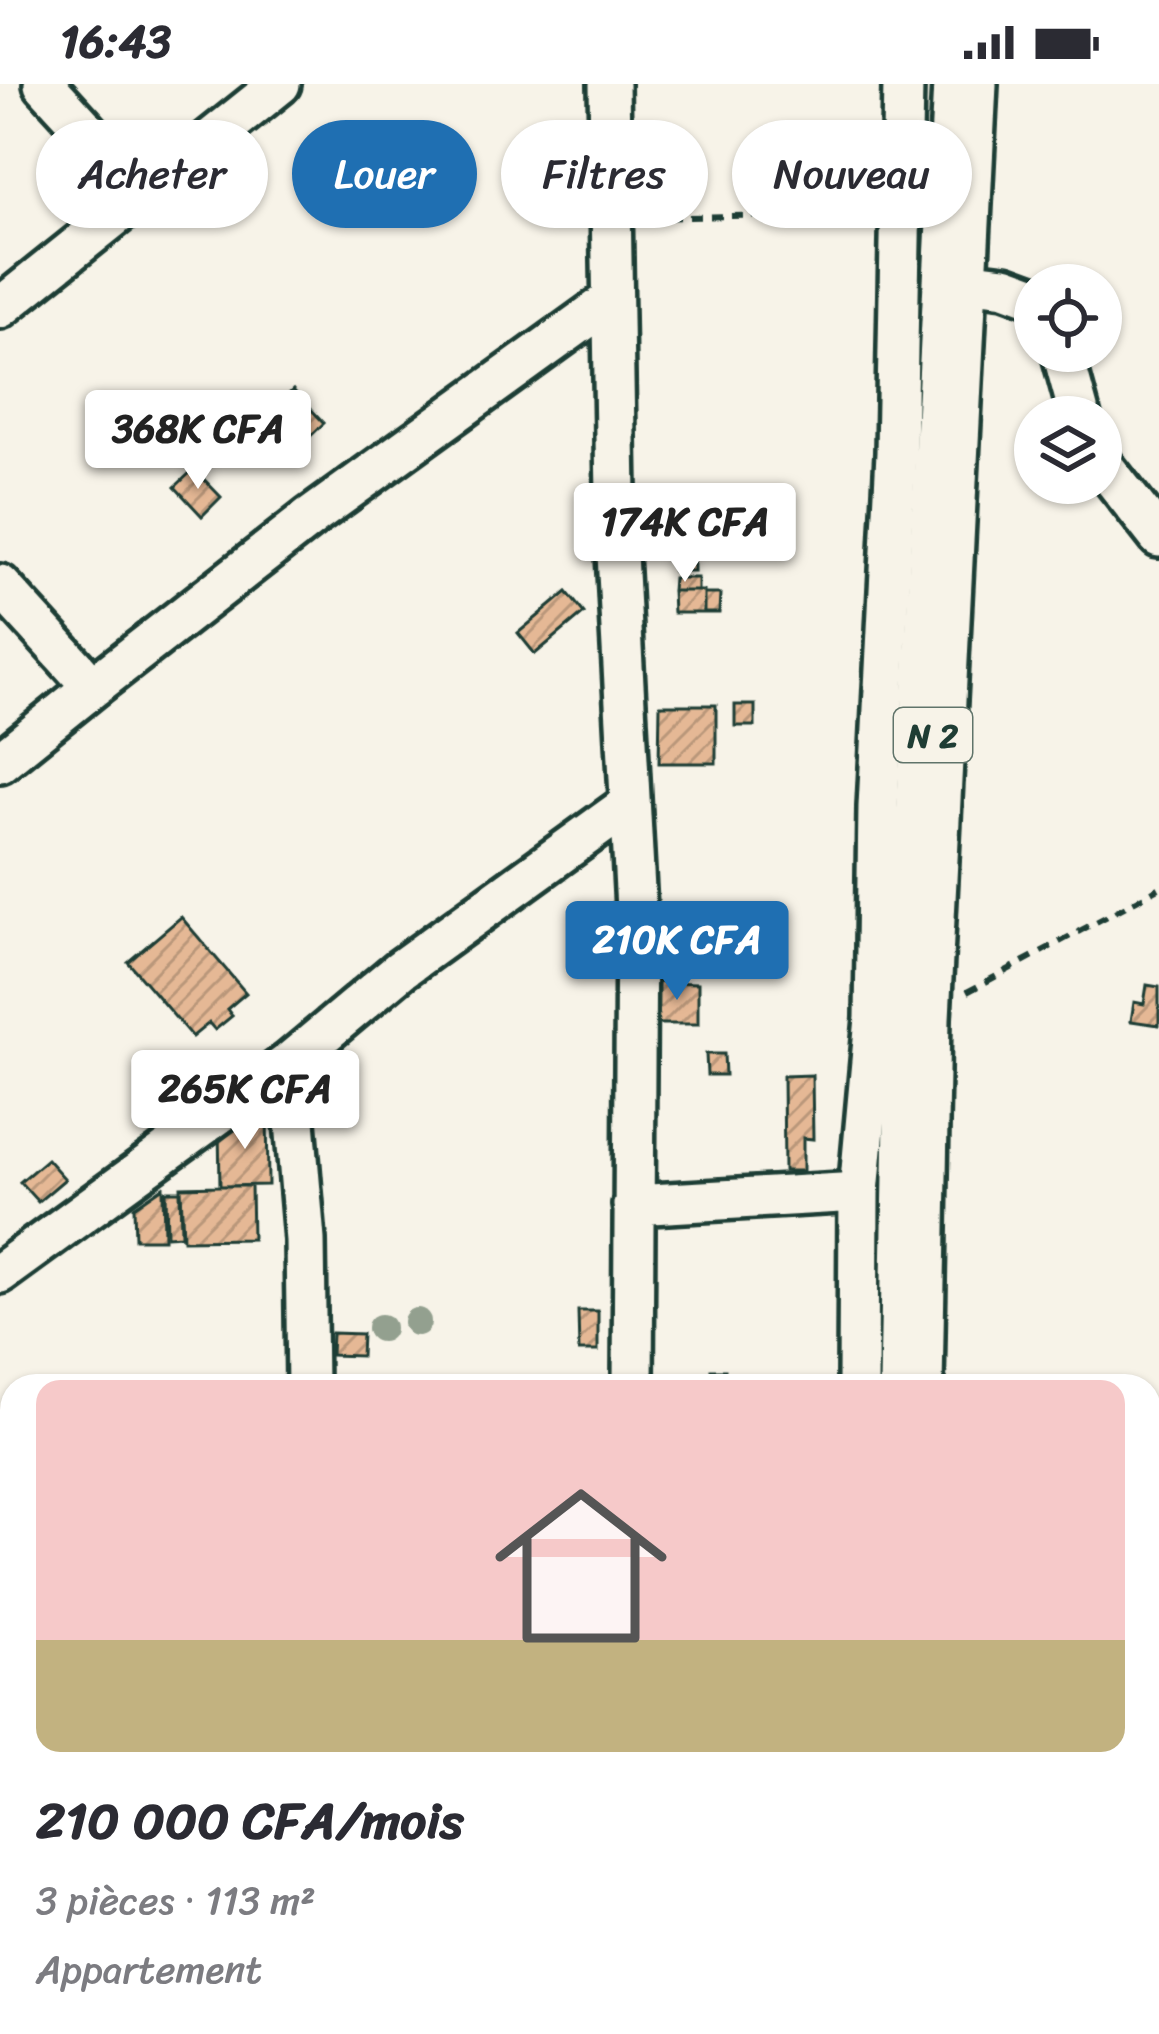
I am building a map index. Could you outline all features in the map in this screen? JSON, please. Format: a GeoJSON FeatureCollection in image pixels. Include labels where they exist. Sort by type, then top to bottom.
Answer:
{"type":"FeatureCollection","features":[{"type":"Feature","properties":{"kind":"main road","name":"N 2"},"geometry":{"type":"LineString","coordinates":[[911,1374],[919,1018],[964,84]]}},
{"type":"Feature","properties":{"kind":"street"},"geometry":{"type":"LineString","coordinates":[[44,84],[77,120]]}},
{"type":"Feature","properties":{"kind":"street"},"geometry":{"type":"LineString","coordinates":[[234,120],[280,84]]}},
{"type":"Feature","properties":{"kind":"street"},"geometry":{"type":"LineString","coordinates":[[609,84],[609,120]]}},
{"type":"Feature","properties":{"kind":"street"},"geometry":{"type":"LineString","coordinates":[[902,120],[903,84]]}},
{"type":"Feature","properties":{"kind":"street"},"geometry":{"type":"LineString","coordinates":[[0,308],[97,228]]}},
{"type":"Feature","properties":{"kind":"street"},"geometry":{"type":"LineString","coordinates":[[608,228],[628,805],[636,909],[632,1374]]}},
{"type":"Feature","properties":{"kind":"street"},"geometry":{"type":"LineString","coordinates":[[858,1374],[859,1192],[875,1018],[899,228]]}},
{"type":"Feature","properties":{"kind":"street"},"geometry":{"type":"LineString","coordinates":[[956,280],[1014,289]]}},
{"type":"Feature","properties":{"kind":"street"},"geometry":{"type":"LineString","coordinates":[[0,762],[311,517],[610,301]]}},
{"type":"Feature","properties":{"kind":"street"},"geometry":{"type":"LineString","coordinates":[[1122,490],[1159,537]]}},
{"type":"Feature","properties":{"kind":"street"},"geometry":{"type":"LineString","coordinates":[[0,585],[93,687]]}},
{"type":"Feature","properties":{"kind":"street"},"geometry":{"type":"LineString","coordinates":[[0,1273],[290,1062],[400,970],[628,805]]}},
{"type":"Feature","properties":{"kind":"street"},"geometry":{"type":"LineString","coordinates":[[290,1062],[305,1240],[307,1374]]}},
{"type":"Feature","properties":{"kind":"street"},"geometry":{"type":"LineString","coordinates":[[633,1205],[859,1192]]}},
{"type":"Feature","properties":{"kind":"path"},"geometry":{"type":"LineString","coordinates":[[919,1018],[1159,888]]}},
{"type":"Feature","properties":{"kind":"building"},"geometry":{"type":"Polygon","coordinates":[[[293,390],[324,423],[296,450],[265,417],[293,390]]]}},
{"type":"Feature","properties":{"kind":"building"},"geometry":{"type":"Polygon","coordinates":[[[194,469],[221,497],[202,516],[175,487],[194,469]]]}},
{"type":"Feature","properties":{"kind":"building"},"geometry":{"type":"Polygon","coordinates":[[[654,496],[676,497],[676,519],[654,520],[654,496]]]}},
{"type":"Feature","properties":{"kind":"building"},"geometry":{"type":"Polygon","coordinates":[[[693,523],[694,571],[673,571],[672,556],[655,556],[654,524],[693,523]]]}},
{"type":"Feature","properties":{"kind":"building"},"geometry":{"type":"Polygon","coordinates":[[[673,578],[698,578],[698,591],[672,591],[673,578]]]}},
{"type":"Feature","properties":{"kind":"building"},"geometry":{"type":"Polygon","coordinates":[[[672,591],[704,591],[704,613],[673,613],[672,591]]]}},
{"type":"Feature","properties":{"kind":"building"},"geometry":{"type":"Polygon","coordinates":[[[567,592],[584,613],[535,654],[518,633],[567,592]]]}},
{"type":"Feature","properties":{"kind":"building"},"geometry":{"type":"Polygon","coordinates":[[[704,594],[720,594],[719,613],[704,613],[704,594]]]}},
{"type":"Feature","properties":{"kind":"building"},"geometry":{"type":"Polygon","coordinates":[[[660,705],[716,705],[716,763],[659,763],[660,705]]]}},
{"type":"Feature","properties":{"kind":"building"},"geometry":{"type":"Polygon","coordinates":[[[735,705],[755,705],[755,726],[735,726],[735,705]]]}},
{"type":"Feature","properties":{"kind":"building"},"geometry":{"type":"Polygon","coordinates":[[[181,917],[246,993],[227,1009],[232,1016],[215,1030],[209,1023],[192,1037],[128,962],[181,917]]]}},
{"type":"Feature","properties":{"kind":"building"},"geometry":{"type":"Polygon","coordinates":[[[657,982],[698,983],[698,1024],[655,1024],[657,982]]]}},
{"type":"Feature","properties":{"kind":"building"},"geometry":{"type":"Polygon","coordinates":[[[1147,985],[1159,987],[1159,1025],[1131,1021],[1134,1002],[1144,1004],[1147,985]]]}},
{"type":"Feature","properties":{"kind":"building"},"geometry":{"type":"Polygon","coordinates":[[[706,1054],[724,1054],[725,1075],[707,1075],[706,1054]]]}},
{"type":"Feature","properties":{"kind":"building"},"geometry":{"type":"Polygon","coordinates":[[[812,1075],[813,1139],[803,1138],[803,1171],[784,1171],[783,1076],[812,1075]]]}},
{"type":"Feature","properties":{"kind":"building"},"geometry":{"type":"Polygon","coordinates":[[[267,1109],[268,1185],[220,1186],[219,1128],[267,1109]]]}},
{"type":"Feature","properties":{"kind":"building"},"geometry":{"type":"Polygon","coordinates":[[[47,1159],[65,1179],[38,1202],[20,1182],[47,1159]]]}},
{"type":"Feature","properties":{"kind":"building"},"geometry":{"type":"Polygon","coordinates":[[[251,1186],[252,1239],[183,1240],[181,1187],[251,1186]]]}},
{"type":"Feature","properties":{"kind":"building"},"geometry":{"type":"Polygon","coordinates":[[[163,1187],[164,1239],[135,1239],[134,1207],[163,1187]]]}},
{"type":"Feature","properties":{"kind":"building"},"geometry":{"type":"Polygon","coordinates":[[[166,1191],[180,1191],[181,1235],[167,1236],[166,1191]]]}},
{"type":"Feature","properties":{"kind":"building"},"geometry":{"type":"Polygon","coordinates":[[[578,1311],[598,1311],[598,1351],[579,1351],[578,1311]]]}},
{"type":"Feature","properties":{"kind":"building"},"geometry":{"type":"Polygon","coordinates":[[[332,1333],[362,1334],[361,1356],[331,1355],[332,1333]]]}}]}
